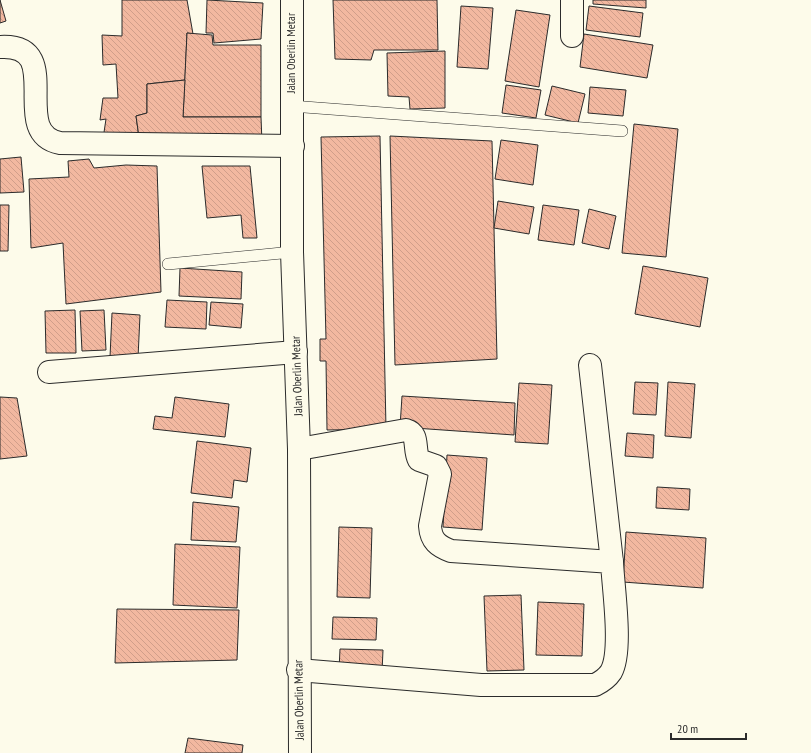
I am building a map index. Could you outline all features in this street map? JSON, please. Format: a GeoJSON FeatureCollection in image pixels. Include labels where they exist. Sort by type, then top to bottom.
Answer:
{"type":"FeatureCollection","features":[{"type":"Feature","properties":{"kind":"street","name":"Jalan Oberlin Metar"},"geometry":{"type":"LineString","coordinates":[[292,0],[292,252],[299,449],[298,670],[300,753]]}},
{"type":"Feature","properties":{"kind":"street"},"geometry":{"type":"LineString","coordinates":[[572,0],[572,36]]}},
{"type":"Feature","properties":{"kind":"street"},"geometry":{"type":"LineString","coordinates":[[0,47],[17,49],[26,53],[33,62],[36,71],[36,117],[39,128],[45,137],[52,142],[60,144],[293,146]]}},
{"type":"Feature","properties":{"kind":"street"},"geometry":{"type":"LineString","coordinates":[[49,372],[296,352]]}},
{"type":"Feature","properties":{"kind":"street"},"geometry":{"type":"LineString","coordinates":[[298,670],[481,685],[595,685],[608,676],[615,661],[617,631],[612,562],[590,365]]}},
{"type":"Feature","properties":{"kind":"street"},"geometry":{"type":"LineString","coordinates":[[299,449],[406,430],[410,431],[415,438],[416,451],[419,460],[436,466],[440,474],[430,526],[430,533],[436,544],[451,551],[612,562]]}},
{"type":"Feature","properties":{"kind":"lane"},"geometry":{"type":"LineString","coordinates":[[291,106],[622,131]]}},
{"type":"Feature","properties":{"kind":"lane"},"geometry":{"type":"LineString","coordinates":[[168,264],[292,252]]}},
{"type":"Feature","properties":{"kind":"building"},"geometry":{"type":"Polygon","coordinates":[[[0,0],[6,21],[0,23],[0,0]]]}},
{"type":"Feature","properties":{"kind":"building"},"geometry":{"type":"Polygon","coordinates":[[[122,0],[187,0],[193,34],[187,33],[185,80],[147,84],[147,113],[136,116],[139,137],[103,139],[106,119],[100,120],[103,98],[118,98],[116,64],[103,65],[102,35],[122,36],[122,0]]]}},
{"type":"Feature","properties":{"kind":"building"},"geometry":{"type":"Polygon","coordinates":[[[207,0],[263,3],[261,39],[214,43],[213,33],[206,33],[207,0]]]}},
{"type":"Feature","properties":{"kind":"building"},"geometry":{"type":"Polygon","coordinates":[[[333,0],[437,0],[438,50],[374,50],[371,60],[335,59],[333,0]]]}},
{"type":"Feature","properties":{"kind":"building"},"geometry":{"type":"Polygon","coordinates":[[[593,0],[646,0],[646,8],[593,4],[593,0]]]}},
{"type":"Feature","properties":{"kind":"building"},"geometry":{"type":"Polygon","coordinates":[[[461,6],[493,8],[488,69],[457,67],[461,6]]]}},
{"type":"Feature","properties":{"kind":"building"},"geometry":{"type":"Polygon","coordinates":[[[589,6],[643,13],[640,37],[586,30],[589,6]]]}},
{"type":"Feature","properties":{"kind":"building"},"geometry":{"type":"Polygon","coordinates":[[[516,10],[550,15],[539,87],[505,81],[516,10]]]}},
{"type":"Feature","properties":{"kind":"building"},"geometry":{"type":"Polygon","coordinates":[[[187,33],[212,35],[213,45],[261,45],[261,117],[183,117],[187,33]]]}},
{"type":"Feature","properties":{"kind":"building"},"geometry":{"type":"Polygon","coordinates":[[[584,34],[653,45],[647,78],[580,67],[584,34]]]}},
{"type":"Feature","properties":{"kind":"building"},"geometry":{"type":"Polygon","coordinates":[[[445,51],[445,108],[410,109],[409,97],[388,96],[387,53],[445,51]]]}},
{"type":"Feature","properties":{"kind":"building"},"geometry":{"type":"Polygon","coordinates":[[[185,80],[183,117],[261,117],[262,143],[139,137],[136,116],[147,113],[147,84],[185,80]]]}},
{"type":"Feature","properties":{"kind":"building"},"geometry":{"type":"Polygon","coordinates":[[[506,85],[541,90],[536,118],[502,113],[506,85]]]}},
{"type":"Feature","properties":{"kind":"building"},"geometry":{"type":"Polygon","coordinates":[[[552,86],[585,94],[578,123],[545,115],[552,86]]]}},
{"type":"Feature","properties":{"kind":"building"},"geometry":{"type":"Polygon","coordinates":[[[590,87],[626,90],[623,116],[588,113],[590,87]]]}},
{"type":"Feature","properties":{"kind":"building"},"geometry":{"type":"Polygon","coordinates":[[[634,124],[678,129],[666,257],[622,253],[634,124]]]}},
{"type":"Feature","properties":{"kind":"building"},"geometry":{"type":"Polygon","coordinates":[[[380,136],[386,429],[327,430],[326,361],[320,361],[320,339],[326,339],[321,137],[380,136]]]}},
{"type":"Feature","properties":{"kind":"building"},"geometry":{"type":"Polygon","coordinates":[[[390,136],[492,141],[497,359],[395,365],[390,136]]]}},
{"type":"Feature","properties":{"kind":"building"},"geometry":{"type":"Polygon","coordinates":[[[501,140],[538,145],[533,185],[495,179],[501,140]]]}},
{"type":"Feature","properties":{"kind":"building"},"geometry":{"type":"Polygon","coordinates":[[[21,157],[24,192],[0,193],[0,159],[21,157]]]}},
{"type":"Feature","properties":{"kind":"building"},"geometry":{"type":"Polygon","coordinates":[[[89,159],[94,168],[126,165],[157,166],[161,292],[66,304],[63,243],[31,248],[29,179],[69,177],[68,161],[89,159]]]}},
{"type":"Feature","properties":{"kind":"building"},"geometry":{"type":"Polygon","coordinates":[[[202,166],[250,166],[257,238],[243,238],[241,215],[207,218],[202,166]]]}},
{"type":"Feature","properties":{"kind":"building"},"geometry":{"type":"Polygon","coordinates":[[[498,201],[534,207],[529,234],[494,228],[498,201]]]}},
{"type":"Feature","properties":{"kind":"building"},"geometry":{"type":"Polygon","coordinates":[[[0,205],[9,205],[8,251],[0,251],[0,205]]]}},
{"type":"Feature","properties":{"kind":"building"},"geometry":{"type":"Polygon","coordinates":[[[543,205],[579,210],[574,245],[538,240],[543,205]]]}},
{"type":"Feature","properties":{"kind":"building"},"geometry":{"type":"Polygon","coordinates":[[[589,209],[616,216],[609,249],[582,243],[589,209]]]}},
{"type":"Feature","properties":{"kind":"building"},"geometry":{"type":"Polygon","coordinates":[[[643,266],[708,278],[700,327],[635,314],[643,266]]]}},
{"type":"Feature","properties":{"kind":"building"},"geometry":{"type":"Polygon","coordinates":[[[180,268],[242,272],[241,299],[179,296],[180,268]]]}},
{"type":"Feature","properties":{"kind":"building"},"geometry":{"type":"Polygon","coordinates":[[[167,300],[207,302],[206,329],[165,327],[167,300]]]}},
{"type":"Feature","properties":{"kind":"building"},"geometry":{"type":"Polygon","coordinates":[[[211,302],[243,304],[241,328],[209,325],[211,302]]]}},
{"type":"Feature","properties":{"kind":"building"},"geometry":{"type":"Polygon","coordinates":[[[75,310],[76,353],[46,353],[45,311],[75,310]]]}},
{"type":"Feature","properties":{"kind":"building"},"geometry":{"type":"Polygon","coordinates":[[[104,310],[106,350],[82,351],[80,311],[104,310]]]}},
{"type":"Feature","properties":{"kind":"building"},"geometry":{"type":"Polygon","coordinates":[[[112,313],[140,315],[138,358],[110,357],[112,313]]]}},
{"type":"Feature","properties":{"kind":"building"},"geometry":{"type":"Polygon","coordinates":[[[635,382],[658,383],[656,415],[633,414],[635,382]]]}},
{"type":"Feature","properties":{"kind":"building"},"geometry":{"type":"Polygon","coordinates":[[[668,382],[695,384],[691,438],[665,436],[668,382]]]}},
{"type":"Feature","properties":{"kind":"building"},"geometry":{"type":"Polygon","coordinates":[[[519,383],[552,385],[548,444],[515,442],[519,383]]]}},
{"type":"Feature","properties":{"kind":"building"},"geometry":{"type":"Polygon","coordinates":[[[402,396],[515,403],[514,435],[400,427],[402,396]]]}},
{"type":"Feature","properties":{"kind":"building"},"geometry":{"type":"Polygon","coordinates":[[[0,397],[17,398],[27,456],[0,459],[0,397]]]}},
{"type":"Feature","properties":{"kind":"building"},"geometry":{"type":"Polygon","coordinates":[[[175,397],[229,404],[225,437],[153,429],[155,416],[172,418],[175,397]]]}},
{"type":"Feature","properties":{"kind":"building"},"geometry":{"type":"Polygon","coordinates":[[[627,433],[654,435],[653,458],[625,456],[627,433]]]}},
{"type":"Feature","properties":{"kind":"building"},"geometry":{"type":"Polygon","coordinates":[[[197,441],[251,448],[247,482],[234,480],[232,498],[191,493],[197,441]]]}},
{"type":"Feature","properties":{"kind":"building"},"geometry":{"type":"Polygon","coordinates":[[[447,455],[487,458],[482,530],[443,527],[447,455]]]}},
{"type":"Feature","properties":{"kind":"building"},"geometry":{"type":"Polygon","coordinates":[[[657,487],[690,489],[689,510],[656,508],[657,487]]]}},
{"type":"Feature","properties":{"kind":"building"},"geometry":{"type":"Polygon","coordinates":[[[193,502],[239,507],[236,542],[191,540],[193,502]]]}},
{"type":"Feature","properties":{"kind":"building"},"geometry":{"type":"Polygon","coordinates":[[[339,527],[372,528],[370,598],[337,597],[339,527]]]}},
{"type":"Feature","properties":{"kind":"building"},"geometry":{"type":"Polygon","coordinates":[[[626,532],[706,538],[703,588],[623,582],[626,532]]]}},
{"type":"Feature","properties":{"kind":"building"},"geometry":{"type":"Polygon","coordinates":[[[175,544],[240,547],[237,608],[173,605],[175,544]]]}},
{"type":"Feature","properties":{"kind":"building"},"geometry":{"type":"Polygon","coordinates":[[[521,595],[524,670],[487,671],[484,596],[521,595]]]}},
{"type":"Feature","properties":{"kind":"building"},"geometry":{"type":"Polygon","coordinates":[[[538,602],[584,604],[582,656],[536,655],[538,602]]]}},
{"type":"Feature","properties":{"kind":"building"},"geometry":{"type":"Polygon","coordinates":[[[117,609],[239,610],[237,660],[115,663],[117,609]]]}},
{"type":"Feature","properties":{"kind":"building"},"geometry":{"type":"Polygon","coordinates":[[[333,617],[377,618],[376,640],[332,639],[333,617]]]}},
{"type":"Feature","properties":{"kind":"building"},"geometry":{"type":"Polygon","coordinates":[[[340,649],[383,650],[382,672],[339,670],[340,649]]]}},
{"type":"Feature","properties":{"kind":"building"},"geometry":{"type":"Polygon","coordinates":[[[188,738],[243,745],[242,753],[185,753],[188,738]]]}}]}
